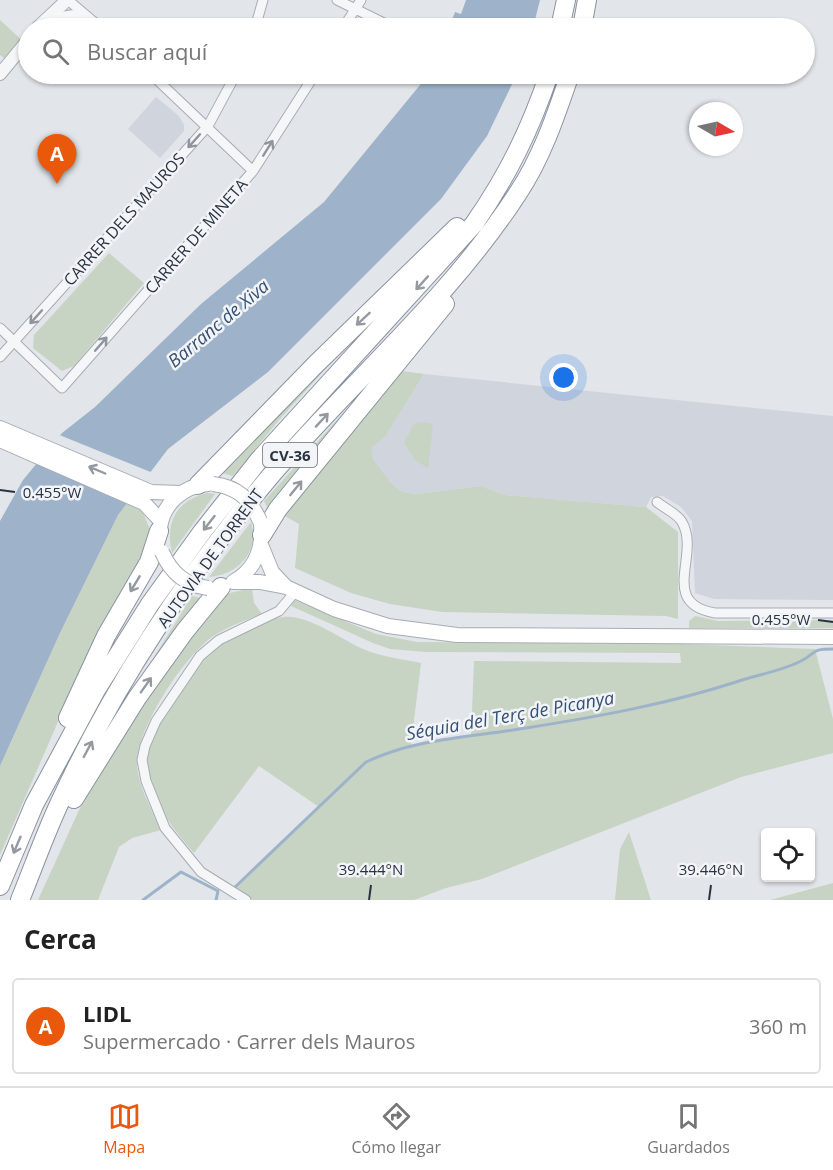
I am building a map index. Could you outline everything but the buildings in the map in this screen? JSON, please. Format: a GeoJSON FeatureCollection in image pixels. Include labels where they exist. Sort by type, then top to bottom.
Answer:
{"type":"FeatureCollection","features":[{"type":"Feature","properties":{"kind":"highway"},"geometry":{"type":"LineString","coordinates":[[562,18],[566,0]]}},
{"type":"Feature","properties":{"kind":"highway"},"geometry":{"type":"LineString","coordinates":[[584,18],[587,0]]}},
{"type":"Feature","properties":{"kind":"highway"},"geometry":{"type":"LineString","coordinates":[[197,488],[316,364],[473,210],[495,179],[543,84]]}},
{"type":"Feature","properties":{"kind":"highway","name":"AUTOVIA DE TORRENT"},"geometry":{"type":"LineString","coordinates":[[0,886],[34,805],[96,690],[150,604],[202,532],[259,460],[474,224],[502,182],[532,123],[545,84]]}},
{"type":"Feature","properties":{"kind":"highway","name":"AUTOVIA DE TORRENT"},"geometry":{"type":"LineString","coordinates":[[20,900],[60,801],[114,698],[168,613],[217,543],[274,473],[445,288],[491,232],[520,191],[551,130],[567,84]]}},
{"type":"Feature","properties":{"kind":"highway"},"geometry":{"type":"LineString","coordinates":[[261,534],[498,237],[527,195],[559,134],[569,84]]}},
{"type":"Feature","properties":{"kind":"highway"},"geometry":{"type":"LineString","coordinates":[[34,805],[41,778],[94,662],[149,562],[160,526]]}},
{"type":"Feature","properties":{"kind":"highway"},"geometry":{"type":"LineString","coordinates":[[37,859],[137,698],[185,631],[221,586]]}},
{"type":"Feature","properties":{"kind":"main road"},"geometry":{"type":"LineString","coordinates":[[0,428],[16,441],[148,497],[197,488],[239,492],[252,505],[272,572],[290,589]]}},
{"type":"Feature","properties":{"kind":"main road"},"geometry":{"type":"LineString","coordinates":[[0,440],[16,441]]}},
{"type":"Feature","properties":{"kind":"main road"},"geometry":{"type":"LineString","coordinates":[[160,526],[167,507],[197,488]]}},
{"type":"Feature","properties":{"kind":"main road"},"geometry":{"type":"LineString","coordinates":[[148,497],[160,526],[162,552],[168,566],[190,584],[221,586],[260,582],[290,589],[334,609],[388,626],[457,635],[833,637]]}},
{"type":"Feature","properties":{"kind":"main road"},"geometry":{"type":"LineString","coordinates":[[221,586],[252,567],[261,534]]}},
{"type":"Feature","properties":{"kind":"street"},"geometry":{"type":"LineString","coordinates":[[45,18],[60,0],[89,18]]}},
{"type":"Feature","properties":{"kind":"street"},"geometry":{"type":"LineString","coordinates":[[258,18],[264,0]]}},
{"type":"Feature","properties":{"kind":"street"},"geometry":{"type":"LineString","coordinates":[[337,0],[370,18]]}},
{"type":"Feature","properties":{"kind":"street"},"geometry":{"type":"LineString","coordinates":[[349,18],[361,0]]}},
{"type":"Feature","properties":{"kind":"street"},"geometry":{"type":"LineString","coordinates":[[63,18],[83,13]]}},
{"type":"Feature","properties":{"kind":"street"},"geometry":{"type":"LineString","coordinates":[[0,75],[18,52]]}},
{"type":"Feature","properties":{"kind":"street"},"geometry":{"type":"LineString","coordinates":[[162,84],[253,171]]}},
{"type":"Feature","properties":{"kind":"street","name":"CARRER DELS MAUROS"},"geometry":{"type":"LineString","coordinates":[[0,357],[208,126],[231,84]]}},
{"type":"Feature","properties":{"kind":"street","name":"CARRER DE MINETA"},"geometry":{"type":"LineString","coordinates":[[13,342],[62,388],[253,171],[309,84]]}},
{"type":"Feature","properties":{"kind":"street"},"geometry":{"type":"LineString","coordinates":[[0,328],[13,342]]}},
{"type":"Feature","properties":{"kind":"street"},"geometry":{"type":"LineString","coordinates":[[657,502],[681,519],[686,531],[685,593],[691,605],[698,610],[715,613],[833,613]]}},
{"type":"Feature","properties":{"kind":"street"},"geometry":{"type":"LineString","coordinates":[[246,900],[201,872],[165,828],[146,781],[144,753],[156,721],[200,656],[219,640],[279,611],[290,589]]}},
{"type":"Feature","properties":{"kind":"shaded area"},"geometry":{"type":"Polygon","coordinates":[[[156,97],[179,116],[184,125],[184,131],[160,158],[128,129],[156,97]]]}},
{"type":"Feature","properties":{"kind":"shaded area"},"geometry":{"type":"Polygon","coordinates":[[[424,374],[833,416],[833,600],[714,599],[695,593],[692,521],[681,507],[663,496],[651,497],[646,507],[505,495],[481,486],[417,494],[403,492],[393,485],[373,459],[372,448],[386,436],[424,374]]]}},
{"type":"Feature","properties":{"kind":"green space"},"geometry":{"type":"Polygon","coordinates":[[[0,20],[18,37],[18,54],[10,63],[0,55],[0,20]]]}},
{"type":"Feature","properties":{"kind":"green space"},"geometry":{"type":"Polygon","coordinates":[[[109,253],[144,283],[74,366],[62,371],[33,348],[34,335],[109,253]]]}},
{"type":"Feature","properties":{"kind":"green space"},"geometry":{"type":"Polygon","coordinates":[[[371,319],[279,420],[233,476],[222,473],[371,319]]]}},
{"type":"Feature","properties":{"kind":"green space"},"geometry":{"type":"Polygon","coordinates":[[[399,351],[268,509],[264,501],[399,351]]]}},
{"type":"Feature","properties":{"kind":"green space"},"geometry":{"type":"Polygon","coordinates":[[[402,371],[424,374],[386,436],[372,448],[373,459],[393,485],[403,492],[417,494],[481,486],[505,495],[646,507],[678,532],[678,619],[666,616],[442,612],[390,604],[351,593],[295,568],[299,524],[283,515],[402,371]]]}},
{"type":"Feature","properties":{"kind":"green space"},"geometry":{"type":"Polygon","coordinates":[[[419,422],[433,424],[428,468],[415,460],[404,443],[413,425],[419,422]]]}},
{"type":"Feature","properties":{"kind":"green space"},"geometry":{"type":"Polygon","coordinates":[[[207,493],[215,494],[172,553],[170,532],[175,514],[187,501],[207,493]]]}},
{"type":"Feature","properties":{"kind":"green space"},"geometry":{"type":"Polygon","coordinates":[[[127,502],[141,508],[151,532],[148,549],[71,692],[0,855],[0,766],[60,633],[118,515],[127,502]]]}},
{"type":"Feature","properties":{"kind":"green space"},"geometry":{"type":"Polygon","coordinates":[[[251,522],[252,543],[244,560],[229,572],[209,577],[251,522]]]}},
{"type":"Feature","properties":{"kind":"green space"},"geometry":{"type":"Polygon","coordinates":[[[252,588],[254,603],[262,614],[215,635],[190,658],[164,694],[144,733],[139,751],[138,774],[146,799],[161,830],[132,838],[119,847],[98,900],[38,900],[79,810],[170,660],[221,595],[252,588]]]}},
{"type":"Feature","properties":{"kind":"green space"},"geometry":{"type":"Polygon","coordinates":[[[192,596],[202,598],[110,728],[192,596]]]}},
{"type":"Feature","properties":{"kind":"green space"},"geometry":{"type":"Polygon","coordinates":[[[294,600],[376,634],[417,642],[681,644],[815,649],[833,719],[833,753],[741,777],[482,879],[446,888],[414,900],[253,900],[234,888],[319,807],[259,766],[194,853],[157,802],[148,779],[146,766],[152,737],[172,700],[209,653],[234,635],[268,621],[293,617],[314,623],[370,652],[421,663],[411,745],[471,736],[474,661],[681,663],[680,653],[426,652],[390,649],[291,606],[294,600]]]}},
{"type":"Feature","properties":{"kind":"green space"},"geometry":{"type":"Polygon","coordinates":[[[695,616],[718,621],[833,620],[833,628],[689,628],[689,621],[695,616]]]}},
{"type":"Feature","properties":{"kind":"green space"},"geometry":{"type":"Polygon","coordinates":[[[629,832],[651,900],[615,900],[620,849],[629,832]]]}},
{"type":"Feature","properties":{"kind":"green space"},"geometry":{"type":"Polygon","coordinates":[[[833,883],[833,900],[770,900],[833,883]]]}},
{"type":"Feature","properties":{"kind":"water"},"geometry":{"type":"Polygon","coordinates":[[[466,0],[540,0],[536,18],[453,18],[455,12],[461,14],[466,0]]]}},
{"type":"Feature","properties":{"kind":"water","name":"Barranc de Xiva"},"geometry":{"type":"Polygon","coordinates":[[[421,84],[512,84],[487,136],[441,199],[268,372],[168,449],[118,515],[60,633],[0,766],[0,521],[23,480],[62,433],[95,407],[201,304],[324,202],[421,84]]]}},
{"type":"Feature","properties":{"kind":"pier"},"geometry":{"type":"Polygon","coordinates":[[[57,434],[153,473],[130,503],[35,461],[57,434]]]}},
{"type":"Feature","properties":{"kind":"waterway","name":"Séquia del Terç de Picanya"},"geometry":{"type":"LineString","coordinates":[[234,888],[366,762],[385,754],[444,739],[552,724],[658,703],[777,670],[801,661],[817,650],[833,649]]}},
{"type":"Feature","properties":{"kind":"waterway","name":"Séquia del Terç de Picanya"},"geometry":{"type":"LineString","coordinates":[[143,900],[181,872],[218,891],[216,900]]}},
{"type":"Feature","properties":{"kind":"place","name":"LIDL"},"geometry":{"type":"Point","coordinates":[57,184]}}]}
